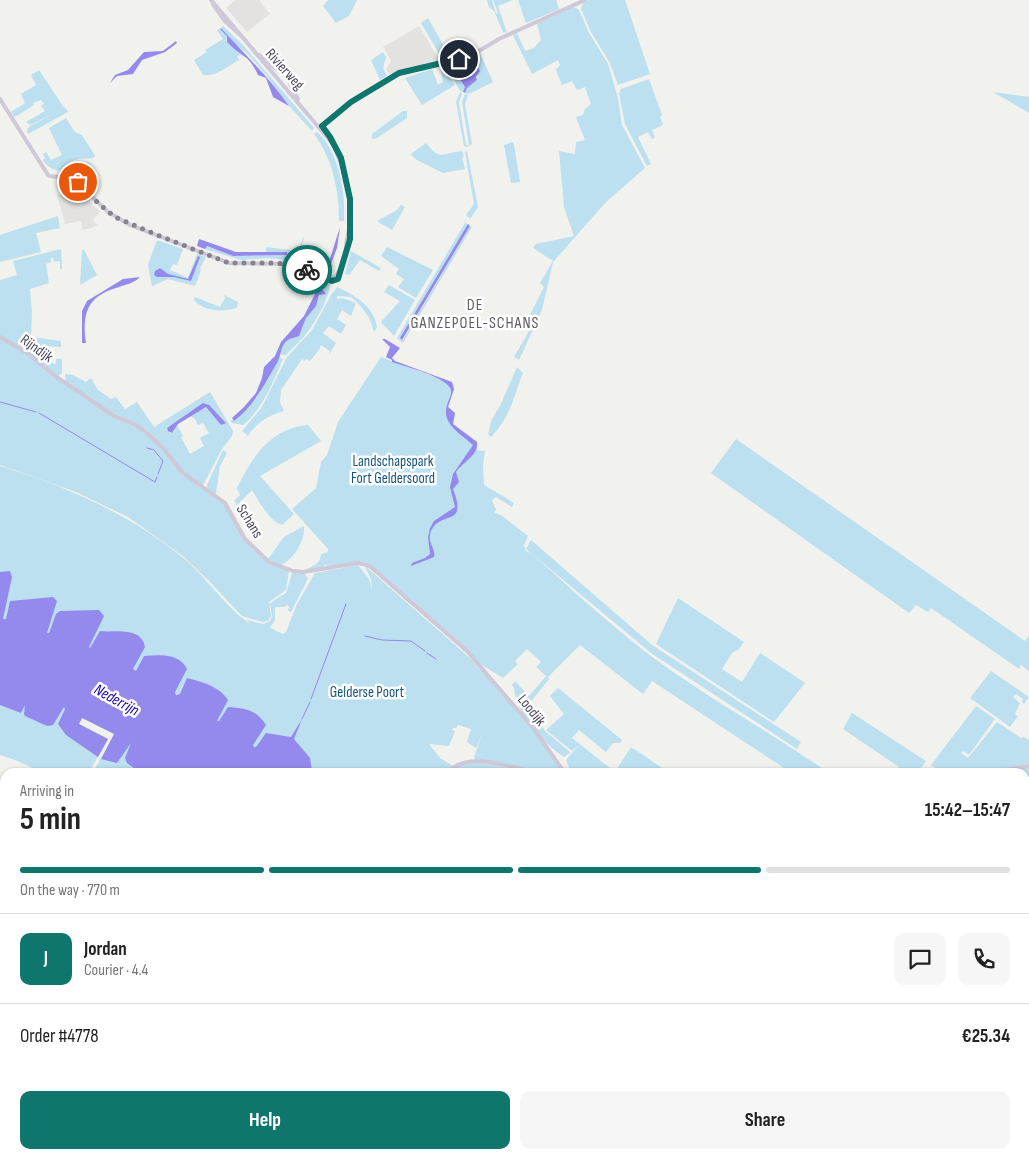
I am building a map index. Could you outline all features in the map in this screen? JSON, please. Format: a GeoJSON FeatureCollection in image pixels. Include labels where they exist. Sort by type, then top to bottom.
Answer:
{"type":"FeatureCollection","features":[{"type":"Feature","properties":{"kind":"street","name":"Rivierweg"},"geometry":{"type":"LineString","coordinates":[[0,99],[47,173],[53,177],[67,176],[73,178],[103,207],[125,222],[229,263],[289,264],[332,281],[340,275],[350,224],[348,182],[341,158],[321,127],[300,103],[287,78],[253,50],[224,20],[211,0]]}},
{"type":"Feature","properties":{"kind":"street"},"geometry":{"type":"LineString","coordinates":[[321,127],[351,102],[399,73],[472,55],[499,38],[585,0]]}},
{"type":"Feature","properties":{"kind":"street","name":"Rijndijk"},"geometry":{"type":"LineString","coordinates":[[0,337],[29,354],[60,379]]}},
{"type":"Feature","properties":{"kind":"street","name":"Schans"},"geometry":{"type":"LineString","coordinates":[[60,379],[114,416],[136,425],[147,433],[163,448],[182,472],[226,503],[245,539],[269,562],[303,572],[358,563],[367,564],[467,651],[479,664]]}},
{"type":"Feature","properties":{"kind":"street","name":"Loodijk"},"geometry":{"type":"LineString","coordinates":[[479,664],[534,729],[561,768]]}},
{"type":"Feature","properties":{"kind":"street"},"geometry":{"type":"LineString","coordinates":[[453,768],[462,762],[472,761],[513,768]]}},
{"type":"Feature","properties":{"kind":"shaded area"},"geometry":{"type":"Polygon","coordinates":[[[235,0],[259,0],[270,14],[247,32],[226,8],[235,0]]]}},
{"type":"Feature","properties":{"kind":"shaded area"},"geometry":{"type":"Polygon","coordinates":[[[419,26],[438,61],[416,67],[413,66],[390,75],[386,69],[391,61],[383,47],[419,26]]]}},
{"type":"Feature","properties":{"kind":"shaded area"},"geometry":{"type":"Polygon","coordinates":[[[77,188],[100,212],[93,220],[98,225],[82,230],[81,221],[65,224],[57,195],[73,191],[73,189],[77,188]]]}},
{"type":"Feature","properties":{"kind":"green space"},"geometry":{"type":"Polygon","coordinates":[[[328,0],[357,0],[349,16],[336,23],[323,6],[328,0]]]}},
{"type":"Feature","properties":{"kind":"green space"},"geometry":{"type":"Polygon","coordinates":[[[487,0],[492,0],[496,14],[498,13],[493,0],[513,0],[498,6],[507,33],[503,32],[487,0]]]}},
{"type":"Feature","properties":{"kind":"green space"},"geometry":{"type":"Polygon","coordinates":[[[518,0],[556,0],[559,9],[526,23],[518,0]]]}},
{"type":"Feature","properties":{"kind":"green space"},"geometry":{"type":"Polygon","coordinates":[[[589,0],[625,0],[650,74],[618,85],[610,63],[591,32],[581,9],[583,3],[589,0]]]}},
{"type":"Feature","properties":{"kind":"green space"},"geometry":{"type":"Polygon","coordinates":[[[574,7],[579,10],[589,33],[608,64],[618,98],[622,125],[645,168],[606,202],[553,262],[542,310],[519,360],[514,357],[533,324],[528,319],[544,287],[540,283],[553,261],[533,248],[536,244],[574,236],[564,207],[559,151],[575,154],[576,142],[585,140],[576,117],[583,115],[585,109],[591,104],[585,87],[577,90],[572,81],[562,85],[556,70],[560,65],[558,60],[532,74],[513,35],[517,33],[525,51],[534,48],[541,40],[537,24],[574,7]]]}},
{"type":"Feature","properties":{"kind":"green space"},"geometry":{"type":"Polygon","coordinates":[[[428,18],[450,57],[449,59],[443,60],[421,23],[428,18]]]}},
{"type":"Feature","properties":{"kind":"green space"},"geometry":{"type":"Polygon","coordinates":[[[223,26],[243,45],[314,128],[312,131],[289,106],[248,54],[233,43],[221,28],[223,26]]]}},
{"type":"Feature","properties":{"kind":"green space"},"geometry":{"type":"Polygon","coordinates":[[[220,29],[227,36],[226,41],[247,58],[240,55],[237,56],[239,60],[222,70],[213,74],[203,75],[194,60],[207,52],[205,50],[223,39],[217,30],[220,29]]]}},
{"type":"Feature","properties":{"kind":"green space"},"geometry":{"type":"Polygon","coordinates":[[[383,52],[386,57],[383,68],[387,76],[380,80],[371,60],[383,52]]]}},
{"type":"Feature","properties":{"kind":"green space"},"geometry":{"type":"Polygon","coordinates":[[[480,53],[493,82],[469,94],[465,93],[467,88],[477,80],[478,74],[465,87],[463,92],[460,91],[445,64],[480,53]]]}},
{"type":"Feature","properties":{"kind":"green space"},"geometry":{"type":"Polygon","coordinates":[[[440,66],[443,66],[455,85],[422,105],[405,78],[432,69],[438,85],[443,82],[440,66]]]}},
{"type":"Feature","properties":{"kind":"green space"},"geometry":{"type":"Polygon","coordinates":[[[39,70],[63,106],[61,109],[64,106],[68,112],[28,134],[27,130],[30,126],[59,111],[30,125],[26,122],[45,111],[41,106],[44,104],[41,100],[33,103],[34,105],[15,117],[11,112],[25,103],[21,94],[36,85],[31,75],[39,70]]]}},
{"type":"Feature","properties":{"kind":"green space"},"geometry":{"type":"Polygon","coordinates":[[[649,79],[662,115],[660,117],[663,125],[652,130],[655,138],[652,139],[648,132],[638,137],[651,164],[647,166],[625,124],[619,93],[621,89],[649,79]]]}},
{"type":"Feature","properties":{"kind":"green space"},"geometry":{"type":"Polygon","coordinates":[[[460,92],[462,93],[459,103],[466,145],[469,145],[462,102],[465,94],[468,95],[465,104],[472,144],[466,147],[464,146],[456,102],[460,92]]]}},
{"type":"Feature","properties":{"kind":"green space"},"geometry":{"type":"Polygon","coordinates":[[[993,92],[1029,97],[1029,113],[993,92]]]}},
{"type":"Feature","properties":{"kind":"green space"},"geometry":{"type":"Polygon","coordinates":[[[403,111],[407,111],[407,118],[377,138],[372,139],[372,134],[403,111]]]}},
{"type":"Feature","properties":{"kind":"green space"},"geometry":{"type":"Polygon","coordinates":[[[66,118],[75,132],[82,135],[95,156],[93,158],[72,161],[65,171],[61,171],[47,165],[43,160],[45,158],[43,154],[46,152],[51,160],[62,155],[49,128],[66,118]]]}},
{"type":"Feature","properties":{"kind":"green space"},"geometry":{"type":"Polygon","coordinates":[[[317,132],[325,140],[336,161],[344,199],[344,221],[339,221],[338,198],[334,176],[326,154],[314,134],[317,132]]]}},
{"type":"Feature","properties":{"kind":"green space"},"geometry":{"type":"Polygon","coordinates":[[[512,142],[514,144],[520,182],[511,183],[504,145],[512,142]]]}},
{"type":"Feature","properties":{"kind":"green space"},"geometry":{"type":"Polygon","coordinates":[[[426,143],[438,154],[462,151],[465,169],[443,173],[411,155],[426,143]]]}},
{"type":"Feature","properties":{"kind":"green space"},"geometry":{"type":"Polygon","coordinates":[[[467,151],[478,207],[470,219],[466,215],[474,204],[465,152],[467,151]]]}},
{"type":"Feature","properties":{"kind":"green space"},"geometry":{"type":"Polygon","coordinates":[[[88,162],[91,165],[80,178],[68,172],[73,164],[88,162]]]}},
{"type":"Feature","properties":{"kind":"green space"},"geometry":{"type":"Polygon","coordinates":[[[401,205],[405,207],[392,230],[377,221],[397,210],[401,205]]]}},
{"type":"Feature","properties":{"kind":"green space"},"geometry":{"type":"Polygon","coordinates":[[[58,216],[60,228],[36,233],[41,252],[0,262],[0,235],[58,216]]]}},
{"type":"Feature","properties":{"kind":"green space"},"geometry":{"type":"Polygon","coordinates":[[[464,221],[469,225],[400,339],[403,340],[470,226],[472,227],[403,343],[397,338],[465,223],[464,221]]]}},
{"type":"Feature","properties":{"kind":"green space"},"geometry":{"type":"Polygon","coordinates":[[[303,237],[301,249],[331,257],[328,265],[326,265],[302,255],[300,257],[324,268],[325,271],[294,259],[296,251],[299,251],[303,237]]]}},
{"type":"Feature","properties":{"kind":"green space"},"geometry":{"type":"Polygon","coordinates":[[[157,240],[183,249],[177,265],[173,264],[170,270],[188,278],[197,254],[206,257],[200,268],[195,286],[168,279],[152,286],[148,265],[157,240]]]}},
{"type":"Feature","properties":{"kind":"green space"},"geometry":{"type":"Polygon","coordinates":[[[206,246],[233,256],[287,255],[287,252],[266,252],[266,247],[291,250],[289,260],[266,258],[241,260],[205,249],[206,246]]]}},
{"type":"Feature","properties":{"kind":"green space"},"geometry":{"type":"Polygon","coordinates":[[[387,247],[433,270],[416,298],[398,287],[404,279],[396,274],[399,269],[381,256],[387,247]]]}},
{"type":"Feature","properties":{"kind":"green space"},"geometry":{"type":"Polygon","coordinates":[[[61,249],[62,269],[60,269],[60,261],[54,262],[53,257],[51,258],[51,262],[46,264],[49,283],[30,289],[31,337],[61,341],[61,347],[44,346],[42,356],[56,364],[56,359],[62,359],[62,373],[58,376],[25,350],[27,339],[24,333],[26,341],[23,348],[0,336],[0,280],[17,275],[13,261],[61,249]]]}},
{"type":"Feature","properties":{"kind":"green space"},"geometry":{"type":"Polygon","coordinates":[[[82,250],[84,250],[97,275],[80,285],[82,250]]]}},
{"type":"Feature","properties":{"kind":"green space"},"geometry":{"type":"Polygon","coordinates":[[[351,251],[381,268],[379,271],[360,260],[349,275],[345,274],[351,251]]]}},
{"type":"Feature","properties":{"kind":"green space"},"geometry":{"type":"Polygon","coordinates":[[[322,281],[330,284],[327,298],[320,312],[303,338],[286,355],[280,355],[283,345],[288,339],[296,338],[301,332],[306,318],[321,294],[322,281]]]}},
{"type":"Feature","properties":{"kind":"green space"},"geometry":{"type":"Polygon","coordinates":[[[389,285],[415,300],[394,336],[381,322],[400,301],[384,292],[389,285]]]}},
{"type":"Feature","properties":{"kind":"green space"},"geometry":{"type":"Polygon","coordinates":[[[337,287],[368,307],[375,320],[377,327],[375,331],[363,308],[351,297],[337,296],[337,299],[342,298],[356,303],[351,316],[342,310],[337,319],[346,325],[341,334],[329,326],[323,333],[336,343],[329,355],[330,351],[321,345],[310,361],[302,359],[281,390],[280,402],[284,411],[263,420],[248,436],[242,431],[262,407],[287,357],[312,330],[337,287]]]}},
{"type":"Feature","properties":{"kind":"green space"},"geometry":{"type":"Polygon","coordinates":[[[224,295],[238,302],[237,308],[226,310],[208,309],[194,300],[195,297],[220,307],[225,298],[224,295]]]}},
{"type":"Feature","properties":{"kind":"green space"},"geometry":{"type":"Polygon","coordinates":[[[0,338],[31,356],[94,402],[140,429],[163,450],[181,473],[223,502],[245,541],[252,549],[262,558],[289,571],[286,590],[269,602],[271,616],[268,621],[263,622],[242,616],[183,556],[128,517],[76,492],[0,465],[0,338]]]}},
{"type":"Feature","properties":{"kind":"green space"},"geometry":{"type":"Polygon","coordinates":[[[279,357],[283,359],[262,403],[243,425],[232,423],[230,420],[234,420],[256,399],[279,357]]]}},
{"type":"Feature","properties":{"kind":"green space","name":"Landschapspark Fort Geldersoord"},"geometry":{"type":"Polygon","coordinates":[[[381,357],[453,384],[454,389],[448,407],[455,413],[453,424],[477,442],[477,450],[485,451],[483,465],[484,485],[514,503],[512,507],[496,497],[492,500],[496,510],[494,513],[501,515],[528,536],[524,546],[526,551],[531,553],[647,653],[691,684],[822,768],[784,768],[652,681],[643,694],[580,645],[548,677],[549,679],[529,704],[545,731],[569,751],[570,753],[564,757],[539,736],[525,718],[516,699],[512,685],[515,681],[529,696],[546,676],[536,667],[541,662],[527,649],[515,661],[518,664],[503,678],[482,665],[367,563],[356,562],[335,566],[325,565],[318,570],[303,571],[318,562],[321,554],[328,552],[328,549],[292,509],[316,488],[321,462],[327,455],[338,422],[381,357]]]}},
{"type":"Feature","properties":{"kind":"green space"},"geometry":{"type":"Polygon","coordinates":[[[517,367],[523,373],[514,399],[503,422],[491,437],[488,434],[492,419],[500,406],[517,367]]]}},
{"type":"Feature","properties":{"kind":"green space"},"geometry":{"type":"Polygon","coordinates":[[[65,374],[73,375],[86,382],[91,378],[98,390],[111,399],[116,397],[125,409],[137,402],[154,427],[210,392],[233,431],[232,436],[222,449],[203,485],[180,470],[143,429],[115,416],[66,382],[65,374]],[[207,404],[167,429],[170,433],[174,432],[177,425],[190,454],[204,446],[200,438],[209,433],[203,423],[198,425],[195,419],[190,416],[206,407],[221,425],[225,421],[207,404]]]}},
{"type":"Feature","properties":{"kind":"green space"},"geometry":{"type":"Polygon","coordinates":[[[308,425],[321,441],[260,476],[294,514],[282,525],[277,523],[265,510],[252,490],[236,506],[235,500],[240,495],[237,488],[256,455],[264,446],[283,432],[295,427],[308,425]]]}},
{"type":"Feature","properties":{"kind":"green space"},"geometry":{"type":"Polygon","coordinates":[[[736,439],[1025,641],[1029,636],[1029,671],[1021,665],[1019,669],[931,608],[928,612],[916,605],[909,613],[711,473],[736,439]]]}},
{"type":"Feature","properties":{"kind":"green space"},"geometry":{"type":"Polygon","coordinates":[[[223,450],[227,453],[220,466],[216,494],[207,489],[207,485],[223,450]]]}},
{"type":"Feature","properties":{"kind":"green space","name":"Gelderse Poort"},"geometry":{"type":"Polygon","coordinates":[[[0,466],[75,493],[122,516],[187,561],[227,604],[244,619],[252,625],[246,620],[263,624],[270,621],[272,616],[270,603],[286,593],[292,573],[305,574],[308,579],[291,612],[288,611],[289,606],[286,605],[285,607],[275,607],[275,620],[270,628],[283,634],[286,632],[297,604],[315,573],[358,565],[369,579],[372,590],[371,579],[364,565],[472,660],[529,725],[559,768],[520,768],[475,760],[474,757],[482,734],[476,748],[467,742],[471,729],[458,725],[452,730],[455,731],[449,746],[429,744],[440,758],[453,766],[451,768],[280,768],[254,747],[177,694],[136,671],[47,633],[0,618],[0,466]]]}},
{"type":"Feature","properties":{"kind":"green space"},"geometry":{"type":"Polygon","coordinates":[[[304,526],[301,543],[290,559],[280,565],[268,559],[284,537],[304,526]]]}},
{"type":"Feature","properties":{"kind":"green space"},"geometry":{"type":"Polygon","coordinates":[[[531,540],[652,645],[801,742],[797,749],[651,653],[526,549],[531,540]]]}},
{"type":"Feature","properties":{"kind":"green space"},"geometry":{"type":"Polygon","coordinates":[[[678,598],[744,642],[739,649],[732,653],[722,669],[742,682],[760,653],[805,683],[774,722],[656,644],[678,598]]]}},
{"type":"Feature","properties":{"kind":"green space"},"geometry":{"type":"Polygon","coordinates":[[[991,671],[1029,697],[1024,704],[1022,702],[1023,699],[1016,694],[1013,697],[1020,703],[1015,714],[1018,716],[1010,727],[970,698],[991,671]]]}},
{"type":"Feature","properties":{"kind":"green space"},"geometry":{"type":"Polygon","coordinates":[[[0,685],[64,707],[82,717],[79,724],[108,739],[91,768],[33,768],[0,755],[0,685]]]}},
{"type":"Feature","properties":{"kind":"green space"},"geometry":{"type":"Polygon","coordinates":[[[558,688],[622,740],[620,743],[613,743],[606,752],[579,730],[572,738],[610,768],[569,768],[566,760],[579,745],[572,751],[546,730],[564,714],[550,696],[558,688]]]}},
{"type":"Feature","properties":{"kind":"green space"},"geometry":{"type":"Polygon","coordinates":[[[976,706],[995,719],[969,755],[963,751],[961,753],[968,758],[997,722],[1021,738],[1024,737],[1029,740],[1029,764],[1007,768],[936,768],[931,765],[976,706]]]}},
{"type":"Feature","properties":{"kind":"green space"},"geometry":{"type":"Polygon","coordinates":[[[852,713],[926,761],[921,768],[898,768],[843,729],[852,713]]]}},
{"type":"Feature","properties":{"kind":"green space"},"geometry":{"type":"Polygon","coordinates":[[[115,734],[172,768],[95,768],[115,734]]]}},
{"type":"Feature","properties":{"kind":"green space"},"geometry":{"type":"Polygon","coordinates":[[[631,747],[662,768],[618,768],[631,747]]]}},
{"type":"Feature","properties":{"kind":"green space"},"geometry":{"type":"Polygon","coordinates":[[[476,762],[508,768],[456,768],[459,765],[476,762]]]}},
{"type":"Feature","properties":{"kind":"water"},"geometry":{"type":"Polygon","coordinates":[[[221,28],[265,75],[289,106],[273,97],[266,78],[258,75],[248,59],[227,42],[227,36],[221,28]]]}},
{"type":"Feature","properties":{"kind":"water"},"geometry":{"type":"Polygon","coordinates":[[[176,41],[177,43],[165,52],[142,60],[133,74],[117,76],[110,83],[115,75],[128,70],[144,52],[163,51],[176,41]]]}},
{"type":"Feature","properties":{"kind":"water"},"geometry":{"type":"Polygon","coordinates":[[[473,60],[480,71],[476,77],[477,80],[467,88],[465,93],[463,92],[465,87],[453,68],[473,60]]]}},
{"type":"Feature","properties":{"kind":"water"},"geometry":{"type":"Polygon","coordinates":[[[468,224],[470,226],[402,340],[400,338],[468,224]]]}},
{"type":"Feature","properties":{"kind":"water"},"geometry":{"type":"Polygon","coordinates":[[[340,227],[337,248],[328,272],[324,268],[300,257],[302,255],[328,265],[340,227]]]}},
{"type":"Feature","properties":{"kind":"water"},"geometry":{"type":"Polygon","coordinates":[[[199,239],[236,252],[287,252],[287,255],[233,256],[207,246],[205,249],[197,246],[199,239]]]}},
{"type":"Feature","properties":{"kind":"water"},"geometry":{"type":"Polygon","coordinates":[[[198,256],[200,257],[191,281],[154,275],[155,271],[160,268],[168,274],[188,279],[198,256]]]}},
{"type":"Feature","properties":{"kind":"water"},"geometry":{"type":"Polygon","coordinates":[[[140,277],[98,296],[92,302],[86,316],[86,343],[82,343],[82,311],[87,301],[123,279],[140,277]]]}},
{"type":"Feature","properties":{"kind":"water"},"geometry":{"type":"Polygon","coordinates":[[[321,282],[322,289],[326,294],[319,295],[316,306],[306,318],[299,336],[289,339],[284,344],[278,361],[259,393],[248,408],[234,421],[232,418],[256,393],[264,367],[275,356],[281,342],[304,316],[321,282]]]}},
{"type":"Feature","properties":{"kind":"water"},"geometry":{"type":"Polygon","coordinates":[[[382,339],[400,348],[392,358],[395,361],[452,382],[454,389],[448,407],[455,413],[453,424],[477,442],[476,451],[456,472],[459,482],[453,489],[457,502],[455,514],[434,526],[430,534],[434,557],[411,566],[412,563],[430,554],[428,537],[434,521],[455,507],[450,487],[453,474],[473,445],[449,423],[446,412],[451,390],[448,385],[434,376],[392,362],[392,360],[386,357],[390,347],[382,339]]]}},
{"type":"Feature","properties":{"kind":"water"},"geometry":{"type":"Polygon","coordinates":[[[203,403],[209,405],[226,423],[221,425],[206,407],[178,424],[172,433],[168,431],[167,428],[203,403]]]}},
{"type":"Feature","properties":{"kind":"water","name":"Nederrijn"},"geometry":{"type":"Polygon","coordinates":[[[10,571],[12,577],[3,619],[6,619],[10,601],[53,597],[57,601],[47,633],[49,633],[56,614],[60,611],[99,610],[104,616],[90,648],[100,631],[126,632],[138,636],[145,647],[133,669],[136,671],[144,656],[168,656],[179,660],[187,669],[175,692],[176,695],[180,694],[187,678],[215,688],[228,700],[217,721],[219,721],[228,707],[245,709],[255,713],[266,725],[253,745],[254,747],[256,747],[266,733],[291,737],[302,719],[294,739],[310,758],[312,768],[134,768],[127,763],[125,758],[131,743],[117,763],[101,759],[114,734],[82,718],[79,724],[108,739],[98,757],[66,735],[58,724],[65,709],[64,707],[53,725],[47,726],[25,716],[25,705],[21,713],[0,705],[0,572],[10,571]]]}},
{"type":"Feature","properties":{"kind":"waterway"},"geometry":{"type":"LineString","coordinates":[[0,402],[36,412]]}},
{"type":"Feature","properties":{"kind":"waterway"},"geometry":{"type":"LineString","coordinates":[[39,413],[155,482],[157,477]]}},
{"type":"Feature","properties":{"kind":"waterway"},"geometry":{"type":"LineString","coordinates":[[147,448],[154,450],[163,461],[158,474]]}},
{"type":"Feature","properties":{"kind":"waterway"},"geometry":{"type":"LineString","coordinates":[[311,699],[346,604]]}},
{"type":"Feature","properties":{"kind":"waterway"},"geometry":{"type":"LineString","coordinates":[[365,636],[382,640],[411,641],[425,651]]}},
{"type":"Feature","properties":{"kind":"waterway"},"geometry":{"type":"LineString","coordinates":[[427,653],[436,659]]}},
{"type":"Feature","properties":{"kind":"waterway"},"geometry":{"type":"LineString","coordinates":[[302,719],[310,702]]}},
{"type":"Feature","properties":{"kind":"way so far"},"geometry":{"type":"LineString","coordinates":[[78,182],[98,203],[115,217],[229,263],[278,263],[298,266],[307,270]]}},
{"type":"Feature","properties":{"kind":"district","name":"DE GANZEPOEL-SCHANS"},"geometry":{"type":"Point","coordinates":[475,313]}},
{"type":"Feature","properties":{"kind":"route"},"geometry":{"type":"LineString","coordinates":[[307,270],[332,281],[338,279],[351,230],[350,199],[344,167],[330,137],[322,126],[339,110],[399,73],[459,59]]}}]}
